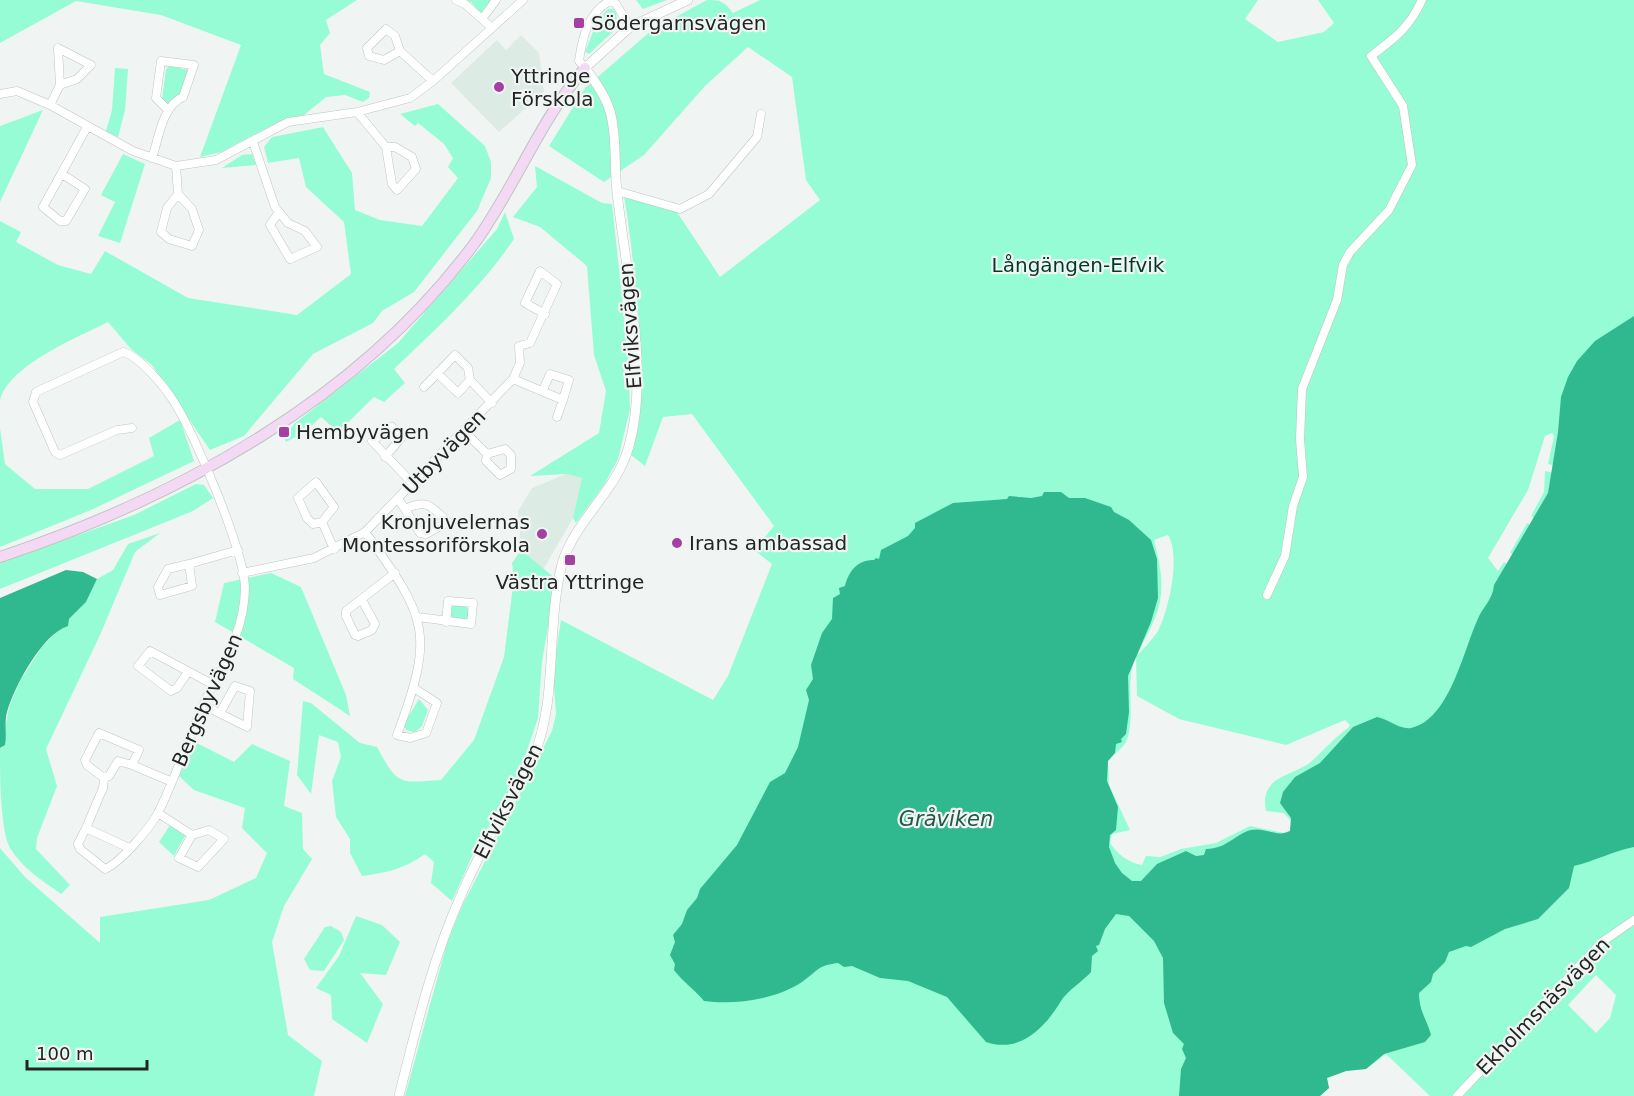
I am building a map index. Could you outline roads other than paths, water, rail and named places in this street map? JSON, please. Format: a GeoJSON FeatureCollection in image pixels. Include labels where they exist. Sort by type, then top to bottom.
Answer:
{"type":"FeatureCollection","features":[{"type":"Feature","properties":{"kind":"main road"},"geometry":{"type":"LineString","coordinates":[[0,557],[115,514],[206,468],[319,396],[368,358],[411,318],[455,269],[505,197],[557,104],[585,68]]}},
{"type":"Feature","properties":{"kind":"street"},"geometry":{"type":"LineString","coordinates":[[456,0],[465,4],[492,28]]}},
{"type":"Feature","properties":{"kind":"street"},"geometry":{"type":"LineString","coordinates":[[483,19],[496,0]]}},
{"type":"Feature","properties":{"kind":"street"},"geometry":{"type":"LineString","coordinates":[[0,94],[17,91],[50,105],[87,127],[152,158],[176,166],[216,160],[288,122],[357,112],[410,98],[433,81],[523,0]]}},
{"type":"Feature","properties":{"kind":"street"},"geometry":{"type":"LineString","coordinates":[[630,27],[616,4],[610,1],[594,14],[584,37],[579,61],[585,68],[630,27],[688,0]]}},
{"type":"Feature","properties":{"kind":"street"},"geometry":{"type":"LineString","coordinates":[[1267,595],[1285,556],[1293,506],[1303,477],[1300,440],[1302,389],[1337,300],[1343,265],[1350,252],[1389,210],[1412,165],[1403,105],[1371,56],[1404,31],[1413,21],[1422,0]]}},
{"type":"Feature","properties":{"kind":"street"},"geometry":{"type":"LineString","coordinates":[[400,51],[384,60],[369,56],[367,48],[386,29],[395,36],[400,51],[433,81]]}},
{"type":"Feature","properties":{"kind":"street"},"geometry":{"type":"LineString","coordinates":[[50,105],[60,85],[58,48],[91,65],[77,79],[60,85]]}},
{"type":"Feature","properties":{"kind":"street"},"geometry":{"type":"LineString","coordinates":[[152,158],[168,110],[173,101],[183,97],[194,65],[161,61],[156,98],[168,110]]}},
{"type":"Feature","properties":{"kind":"street","name":"Elfviksvägen"},"geometry":{"type":"LineString","coordinates":[[399,1096],[430,982],[461,895],[535,755],[544,725],[554,608],[562,564],[577,531],[623,464],[630,445],[636,411],[633,315],[617,191],[611,113],[603,94],[585,68]]}},
{"type":"Feature","properties":{"kind":"street"},"geometry":{"type":"LineString","coordinates":[[357,112],[386,147],[393,184],[397,190],[416,169],[412,157],[395,147],[386,147]]}},
{"type":"Feature","properties":{"kind":"street"},"geometry":{"type":"LineString","coordinates":[[617,191],[680,209],[709,194],[757,137],[761,114]]}},
{"type":"Feature","properties":{"kind":"street"},"geometry":{"type":"LineString","coordinates":[[62,174],[85,189],[66,221],[60,221],[44,207],[87,127]]}},
{"type":"Feature","properties":{"kind":"street"},"geometry":{"type":"LineString","coordinates":[[253,142],[275,207],[288,223],[305,231],[317,247],[290,259],[270,225],[279,212]]}},
{"type":"Feature","properties":{"kind":"street"},"geometry":{"type":"LineString","coordinates":[[176,166],[178,194],[192,209],[199,231],[192,246],[169,239],[161,232],[167,208],[178,194]]}},
{"type":"Feature","properties":{"kind":"street"},"geometry":{"type":"LineString","coordinates":[[540,271],[557,284],[545,314],[525,303],[540,271]]}},
{"type":"Feature","properties":{"kind":"street","name":"Utbyvägen"},"geometry":{"type":"LineString","coordinates":[[242,573],[314,558],[365,532],[399,500],[513,379],[520,363],[519,346],[530,343],[545,314]]}},
{"type":"Feature","properties":{"kind":"street"},"geometry":{"type":"LineString","coordinates":[[132,428],[117,430],[60,455],[55,452],[33,402],[36,392],[123,352],[134,355],[174,402],[206,468]]}},
{"type":"Feature","properties":{"kind":"street"},"geometry":{"type":"LineString","coordinates":[[424,387],[455,356],[468,368],[470,380],[492,403]]}},
{"type":"Feature","properties":{"kind":"street"},"geometry":{"type":"LineString","coordinates":[[437,374],[458,393],[470,380]]}},
{"type":"Feature","properties":{"kind":"street"},"geometry":{"type":"LineString","coordinates":[[543,390],[550,374],[569,380],[557,417]]}},
{"type":"Feature","properties":{"kind":"street"},"geometry":{"type":"LineString","coordinates":[[513,379],[563,400]]}},
{"type":"Feature","properties":{"kind":"street"},"geometry":{"type":"LineString","coordinates":[[464,431],[487,454]]}},
{"type":"Feature","properties":{"kind":"street"},"geometry":{"type":"LineString","coordinates":[[385,457],[414,484]]}},
{"type":"Feature","properties":{"kind":"street","name":"Bergsbyvägen"},"geometry":{"type":"LineString","coordinates":[[86,828],[79,846],[101,868],[108,868],[150,825],[158,813],[203,705],[239,634],[245,587],[238,550],[206,468]]}},
{"type":"Feature","properties":{"kind":"street"},"geometry":{"type":"LineString","coordinates":[[316,482],[334,507],[322,522],[313,524],[308,521],[298,498],[316,482]]}},
{"type":"Feature","properties":{"kind":"street"},"geometry":{"type":"LineString","coordinates":[[399,500],[405,509],[422,534],[448,522],[430,505],[418,503],[405,509]]}},
{"type":"Feature","properties":{"kind":"street"},"geometry":{"type":"LineString","coordinates":[[322,522],[334,549]]}},
{"type":"Feature","properties":{"kind":"street"},"geometry":{"type":"LineString","coordinates":[[365,532],[395,573],[418,617],[422,652],[414,688],[397,735],[410,738],[426,733],[437,703],[414,688]]}},
{"type":"Feature","properties":{"kind":"street"},"geometry":{"type":"LineString","coordinates":[[189,564],[192,586],[160,595],[158,587],[168,569],[238,550]]}},
{"type":"Feature","properties":{"kind":"street"},"geometry":{"type":"LineString","coordinates":[[362,600],[375,624],[372,630],[358,636],[355,635],[346,611],[395,573]]}},
{"type":"Feature","properties":{"kind":"street"},"geometry":{"type":"LineString","coordinates":[[418,617],[446,622]]}},
{"type":"Feature","properties":{"kind":"street"},"geometry":{"type":"LineString","coordinates":[[188,672],[177,688],[171,690],[138,666],[150,651],[214,685]]}},
{"type":"Feature","properties":{"kind":"street"},"geometry":{"type":"LineString","coordinates":[[203,705],[247,727],[250,691],[235,686],[220,713]]}},
{"type":"Feature","properties":{"kind":"street"},"geometry":{"type":"LineString","coordinates":[[104,778],[87,765],[86,760],[99,733],[139,750],[132,765]]}},
{"type":"Feature","properties":{"kind":"street"},"geometry":{"type":"LineString","coordinates":[[104,778],[110,776],[118,761],[170,780]]}},
{"type":"Feature","properties":{"kind":"street"},"geometry":{"type":"LineString","coordinates":[[104,778],[103,788],[86,828],[129,848]]}},
{"type":"Feature","properties":{"kind":"street"},"geometry":{"type":"LineString","coordinates":[[158,813],[192,835],[209,830],[224,839],[198,867],[179,858],[192,835]]}},
{"type":"Feature","properties":{"kind":"street","name":"Ekholmsnäsvägen"},"geometry":{"type":"LineString","coordinates":[[1457,1096],[1602,942],[1634,920]]}},
{"type":"Feature","properties":{"kind":"water","name":"Gråviken"},"geometry":{"type":"Polygon","coordinates":[[[1634,316],[1634,847],[1574,866],[1569,888],[1538,919],[1505,929],[1471,947],[1466,946],[1449,952],[1445,962],[1433,974],[1431,982],[1419,993],[1431,1035],[1425,1042],[1384,1054],[1366,1069],[1346,1071],[1327,1078],[1329,1088],[1320,1096],[1179,1096],[1181,1069],[1186,1058],[1182,1049],[1184,1044],[1173,1033],[1164,1003],[1163,958],[1154,941],[1129,916],[1116,914],[1105,929],[1099,945],[1096,946],[1098,951],[1092,956],[1091,972],[1064,997],[1040,1028],[1021,1041],[1010,1044],[999,1045],[986,1042],[947,997],[908,981],[880,978],[852,966],[844,967],[838,963],[825,966],[802,982],[780,993],[754,1000],[728,1002],[704,1001],[674,970],[675,964],[670,955],[675,942],[673,935],[682,924],[687,910],[697,898],[700,889],[737,845],[770,782],[785,773],[798,747],[809,700],[806,690],[813,679],[811,665],[822,633],[832,619],[833,598],[840,594],[839,588],[845,586],[855,567],[868,560],[879,559],[881,550],[908,536],[915,528],[915,523],[953,503],[1007,499],[1009,496],[1031,498],[1042,496],[1044,492],[1061,492],[1069,498],[1085,498],[1111,507],[1114,512],[1129,520],[1151,540],[1157,559],[1158,598],[1151,622],[1128,676],[1129,712],[1126,734],[1121,739],[1122,742],[1116,744],[1115,753],[1108,761],[1107,781],[1118,807],[1116,830],[1110,835],[1109,847],[1122,873],[1132,881],[1141,881],[1157,864],[1186,851],[1196,856],[1204,855],[1206,849],[1220,847],[1256,829],[1276,833],[1290,831],[1291,818],[1280,803],[1283,792],[1295,777],[1320,763],[1353,727],[1377,717],[1411,728],[1424,722],[1435,712],[1453,683],[1477,621],[1492,595],[1494,585],[1548,493],[1561,397],[1568,377],[1577,361],[1595,341],[1634,316]]]}},
{"type":"Feature","properties":{"kind":"water"},"geometry":{"type":"Polygon","coordinates":[[[66,570],[83,572],[97,579],[86,602],[69,619],[68,626],[48,639],[30,663],[7,712],[5,745],[0,748],[0,598],[66,570]]]}},
{"type":"Feature","properties":{"kind":"place","name":"Södergarnsvägen"},"geometry":{"type":"Point","coordinates":[579,23]}},
{"type":"Feature","properties":{"kind":"place","name":"Yttringe Förskola"},"geometry":{"type":"Point","coordinates":[499,87]}},
{"type":"Feature","properties":{"kind":"place","name":"Hembyvägen"},"geometry":{"type":"Point","coordinates":[284,432]}},
{"type":"Feature","properties":{"kind":"place","name":"Kronjuvelernas Montessoriförskola"},"geometry":{"type":"Point","coordinates":[542,534]}},
{"type":"Feature","properties":{"kind":"place","name":"Irans ambassad"},"geometry":{"type":"Point","coordinates":[677,543]}},
{"type":"Feature","properties":{"kind":"place","name":"Västra Yttringe"},"geometry":{"type":"Point","coordinates":[570,560]}},
{"type":"Feature","properties":{"kind":"park label","name":"Långängen-Elfvik"},"geometry":{"type":"Point","coordinates":[1078,265]}}]}
